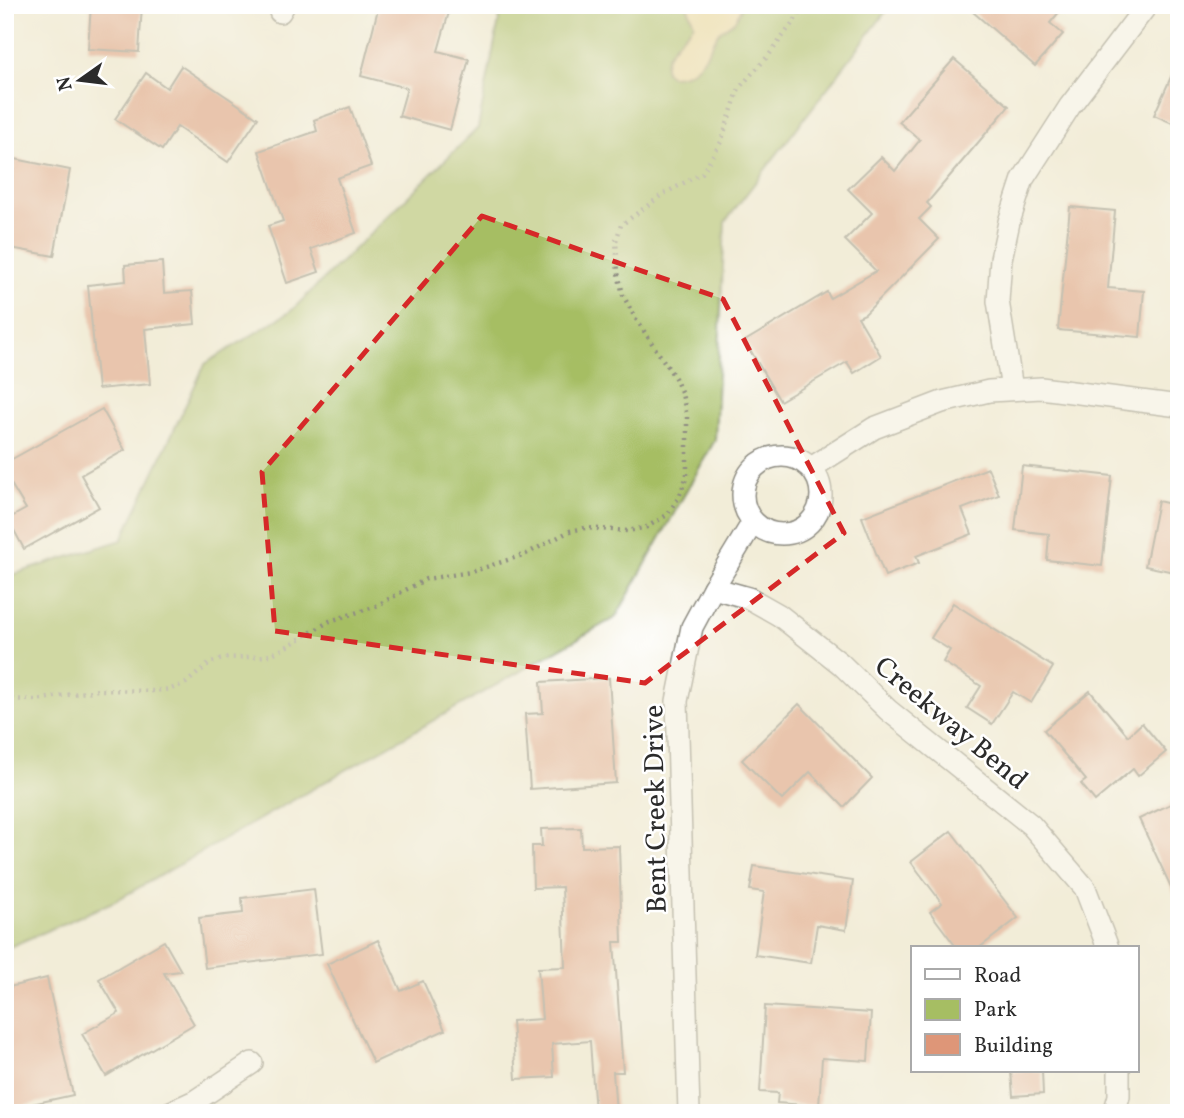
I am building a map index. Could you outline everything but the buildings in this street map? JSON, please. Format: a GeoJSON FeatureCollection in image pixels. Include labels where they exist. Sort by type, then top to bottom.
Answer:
{"type":"FeatureCollection","features":[{"type":"Feature","properties":{"kind":"street"},"geometry":{"type":"LineString","coordinates":[[1012,389],[998,301],[1001,259],[1023,179],[1070,106],[1147,5]]}},
{"type":"Feature","properties":{"kind":"street"},"geometry":{"type":"LineString","coordinates":[[811,468],[874,428],[942,402],[989,391],[1041,388],[1179,406]]}},
{"type":"Feature","properties":{"kind":"street"},"geometry":{"type":"LineString","coordinates":[[787,455],[800,459],[811,468],[822,491],[821,505],[815,517],[805,527],[791,533],[777,534],[764,530],[753,522],[746,510],[744,483],[750,471],[760,461],[787,455]]}},
{"type":"Feature","properties":{"kind":"street","name":"Bent Creek Drive"},"geometry":{"type":"LineString","coordinates":[[689,1113],[677,701],[692,627],[753,522]]}},
{"type":"Feature","properties":{"kind":"street","name":"Creekway Bend"},"geometry":{"type":"LineString","coordinates":[[713,588],[749,598],[779,614],[841,664],[888,710],[1031,825],[1085,888],[1107,946]]}},
{"type":"Feature","properties":{"kind":"street"},"geometry":{"type":"LineString","coordinates":[[169,1113],[195,1101],[252,1063]]}},
{"type":"Feature","properties":{"kind":"street"},"geometry":{"type":"LineString","coordinates":[[1114,1113],[1119,1096],[1119,1072]]}},
{"type":"Feature","properties":{"kind":"path"},"geometry":{"type":"LineString","coordinates":[[5,699],[36,700],[98,690],[171,689],[186,683],[211,662],[227,658],[267,656],[330,621],[374,607],[426,579],[471,572],[526,554],[570,531],[586,528],[628,531],[647,527],[667,516],[679,498],[687,476],[687,416],[675,378],[623,295],[618,273],[616,241],[621,225],[662,195],[702,173],[721,142],[739,88],[769,55],[806,5]]}},
{"type":"Feature","properties":{"kind":"highlighted area"},"geometry":{"type":"Polygon","coordinates":[[[482,216],[723,299],[844,533],[645,683],[275,631],[262,472],[482,216]]]}},
{"type":"Feature","properties":{"kind":"green space"},"geometry":{"type":"Polygon","coordinates":[[[502,5],[891,5],[725,222],[715,440],[616,617],[115,901],[5,949],[5,577],[122,540],[205,364],[291,311],[478,128],[502,5]]]}},
{"type":"Feature","properties":{"kind":"sand"},"geometry":{"type":"Polygon","coordinates":[[[687,5],[742,5],[736,19],[720,32],[695,68],[681,75],[671,76],[665,71],[667,57],[674,45],[694,24],[687,5]]]}}]}
